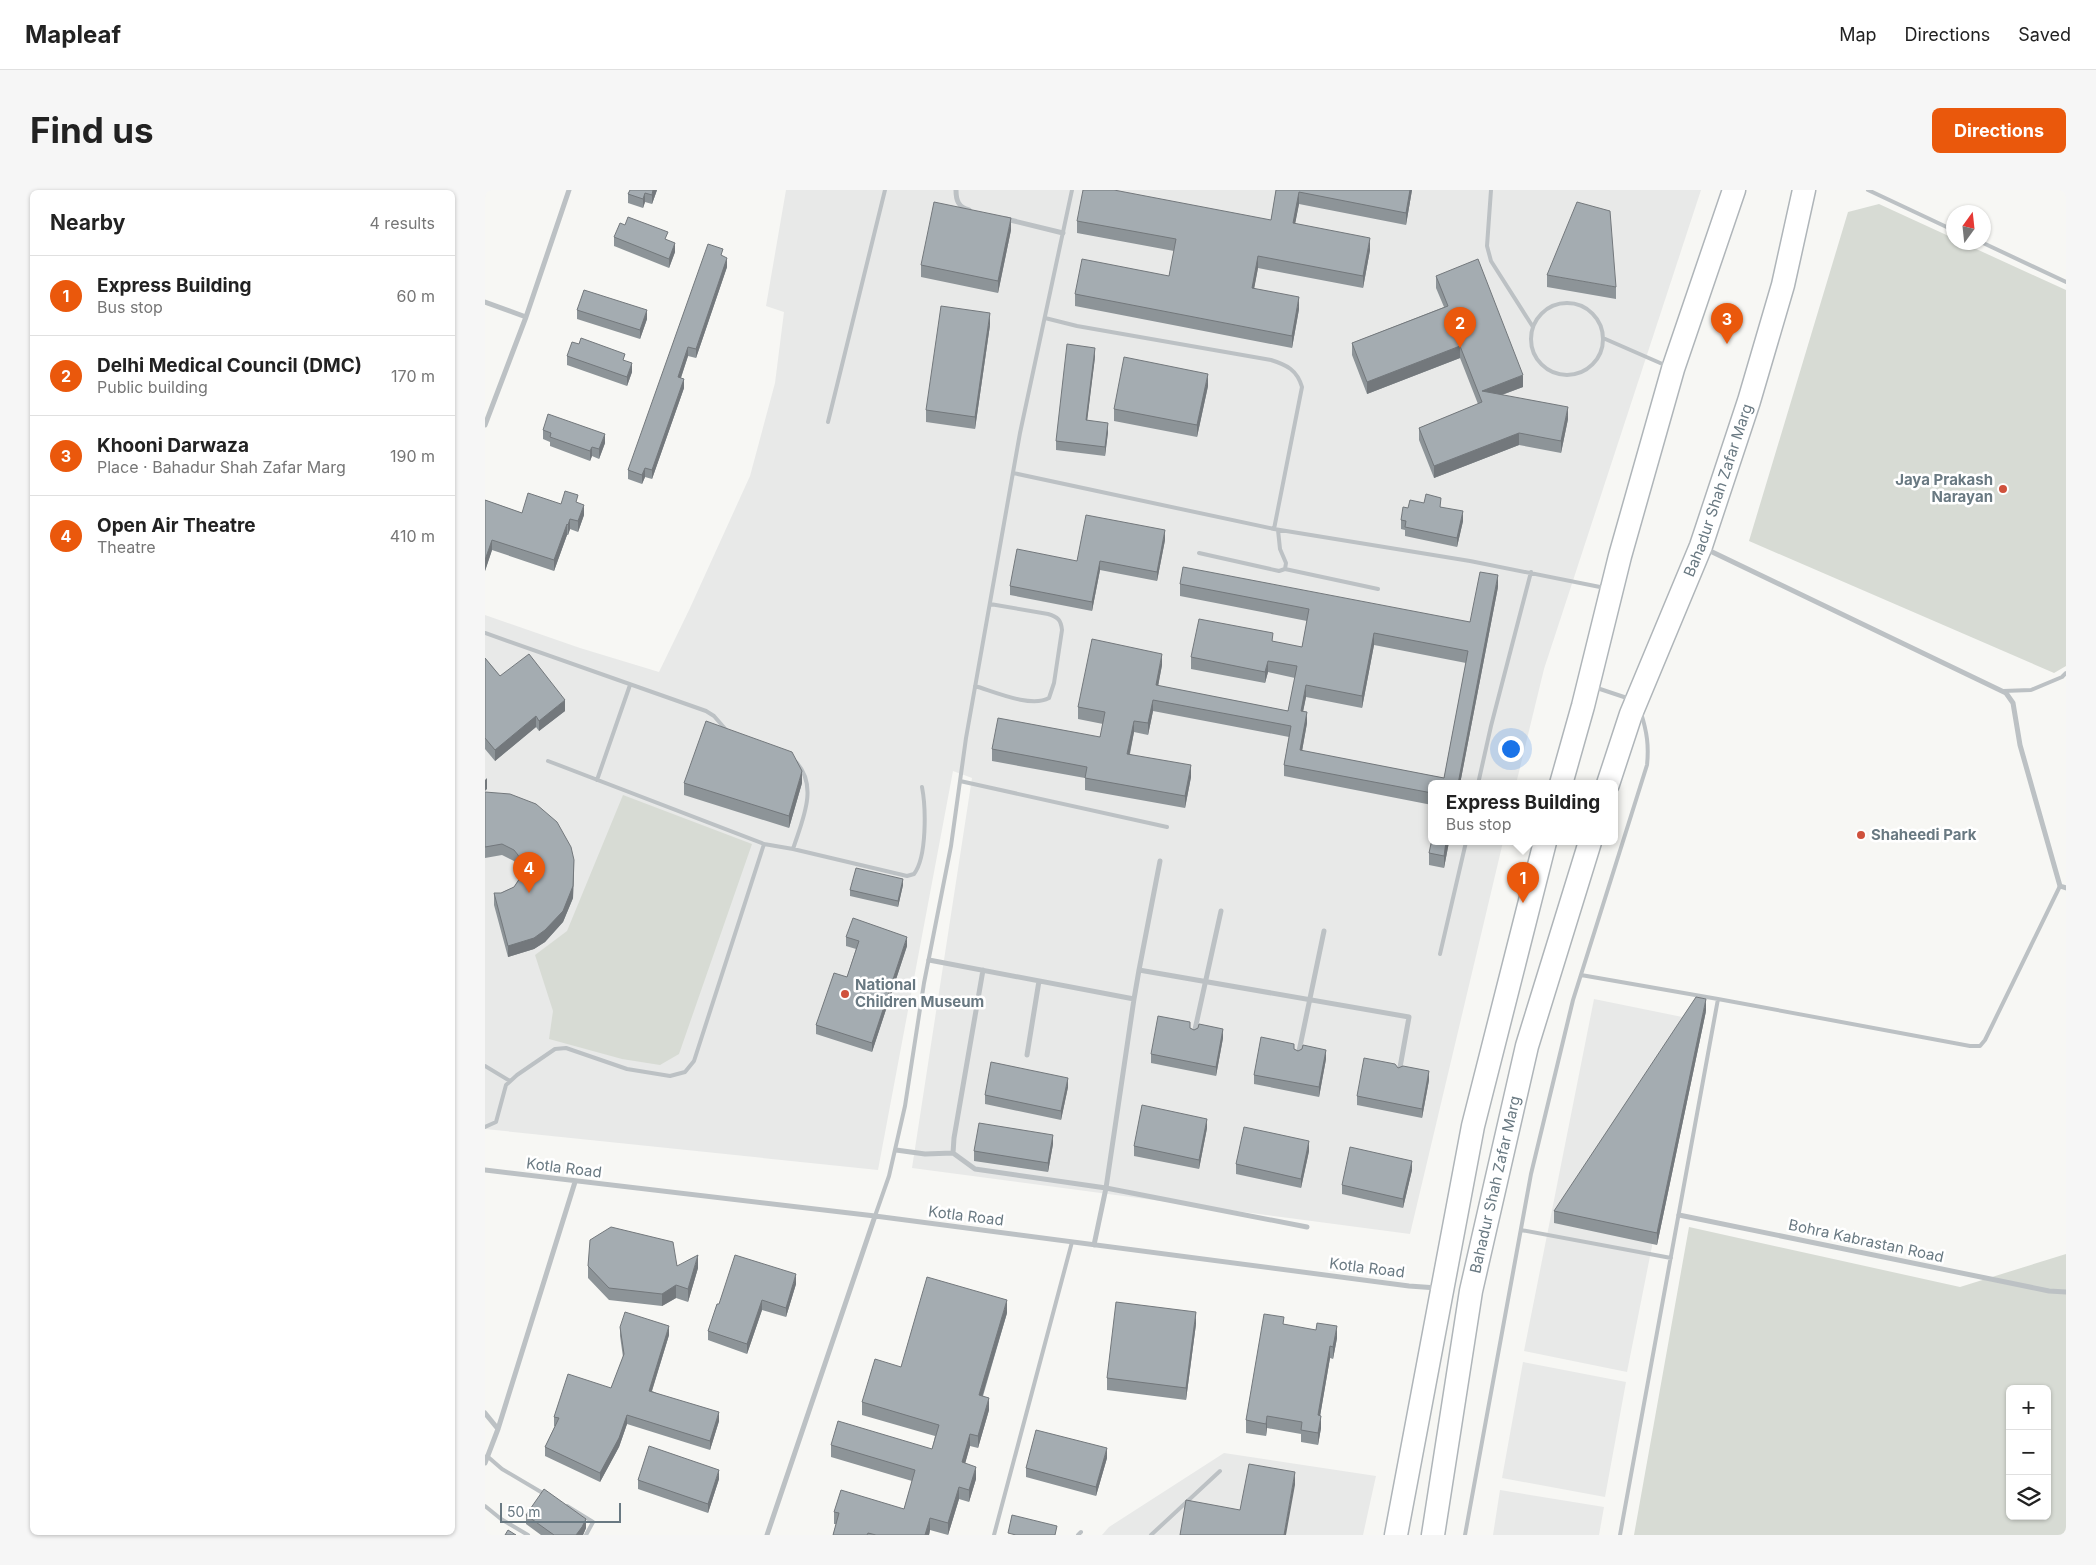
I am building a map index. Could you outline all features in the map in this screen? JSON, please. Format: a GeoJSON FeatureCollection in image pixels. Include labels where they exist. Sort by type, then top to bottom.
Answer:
{"type":"FeatureCollection","features":[{"type":"Feature","properties":{"kind":"main road"},"geometry":{"type":"LineString","coordinates":[[1562,780],[1612,589],[1673,369],[1734,190]]}},
{"type":"Feature","properties":{"kind":"main road","name":"Bahadur Shah Zafar Marg"},"geometry":{"type":"LineString","coordinates":[[1609,780],[1636,701],[1701,546],[1749,401],[1780,294],[1805,190]]}},
{"type":"Feature","properties":{"kind":"main road","name":"Bahadur Shah Zafar Marg"},"geometry":{"type":"LineString","coordinates":[[1397,1535],[1473,1126],[1544,845]]}},
{"type":"Feature","properties":{"kind":"main road","name":"Bahadur Shah Zafar Marg"},"geometry":{"type":"LineString","coordinates":[[1433,1535],[1477,1263],[1527,1046],[1589,845]]}},
{"type":"Feature","properties":{"kind":"street"},"geometry":{"type":"LineString","coordinates":[[485,425],[569,190]]}},
{"type":"Feature","properties":{"kind":"street"},"geometry":{"type":"LineString","coordinates":[[956,190],[957,203],[960,207],[974,211]]}},
{"type":"Feature","properties":{"kind":"street"},"geometry":{"type":"LineString","coordinates":[[1001,218],[1063,234]]}},
{"type":"Feature","properties":{"kind":"street"},"geometry":{"type":"LineString","coordinates":[[485,302],[525,317]]}},
{"type":"Feature","properties":{"kind":"street"},"geometry":{"type":"LineString","coordinates":[[1701,546],[2003,692],[2013,703],[2020,745],[2063,887]]}},
{"type":"Feature","properties":{"kind":"street"},"geometry":{"type":"LineString","coordinates":[[1094,1245],[1106,1188],[1134,999],[1160,861]]}},
{"type":"Feature","properties":{"kind":"street"},"geometry":{"type":"LineString","coordinates":[[1194,1035],[1221,910]]}},
{"type":"Feature","properties":{"kind":"street"},"geometry":{"type":"LineString","coordinates":[[1298,1056],[1324,931]]}},
{"type":"Feature","properties":{"kind":"street"},"geometry":{"type":"LineString","coordinates":[[929,960],[1134,999]]}},
{"type":"Feature","properties":{"kind":"street"},"geometry":{"type":"LineString","coordinates":[[953,1153],[983,970]]}},
{"type":"Feature","properties":{"kind":"street"},"geometry":{"type":"LineString","coordinates":[[1139,970],[1310,998],[1409,1017],[1399,1073]]}},
{"type":"Feature","properties":{"kind":"street"},"geometry":{"type":"LineString","coordinates":[[1027,1055],[1039,981]]}},
{"type":"Feature","properties":{"kind":"street"},"geometry":{"type":"LineString","coordinates":[[896,1150],[925,1154],[953,1153],[975,1169],[1106,1188],[1307,1227]]}},
{"type":"Feature","properties":{"kind":"street","name":"Kotla Road"},"geometry":{"type":"LineString","coordinates":[[485,1170],[875,1216],[1409,1286],[1443,1288]]}},
{"type":"Feature","properties":{"kind":"street"},"geometry":{"type":"LineString","coordinates":[[485,1463],[498,1429],[575,1182]]}},
{"type":"Feature","properties":{"kind":"street","name":"Bohra Kabrastan Road"},"geometry":{"type":"LineString","coordinates":[[1679,1215],[2049,1292],[2066,1292]]}},
{"type":"Feature","properties":{"kind":"street"},"geometry":{"type":"LineString","coordinates":[[767,1535],[875,1216]]}},
{"type":"Feature","properties":{"kind":"street"},"geometry":{"type":"LineString","coordinates":[[485,1413],[498,1429]]}},
{"type":"Feature","properties":{"kind":"lane"},"geometry":{"type":"LineString","coordinates":[[828,422],[885,190]]}},
{"type":"Feature","properties":{"kind":"lane"},"geometry":{"type":"LineString","coordinates":[[875,1216],[889,1176],[905,1106],[929,960],[951,846],[975,686],[1013,473],[1073,190]]}},
{"type":"Feature","properties":{"kind":"lane"},"geometry":{"type":"LineString","coordinates":[[1491,190],[1487,246],[1491,261],[1533,327]]}},
{"type":"Feature","properties":{"kind":"lane"},"geometry":{"type":"LineString","coordinates":[[1868,190],[1946,227]]}},
{"type":"Feature","properties":{"kind":"lane"},"geometry":{"type":"LineString","coordinates":[[1991,247],[2066,282]]}},
{"type":"Feature","properties":{"kind":"lane"},"geometry":{"type":"LineString","coordinates":[[1573,304],[1590,312],[1597,320],[1603,338],[1602,348],[1593,365],[1576,374],[1566,376],[1557,374],[1540,364],[1531,346],[1533,327],[1545,311],[1553,306],[1573,304]]}},
{"type":"Feature","properties":{"kind":"lane"},"geometry":{"type":"LineString","coordinates":[[1045,318],[1077,326],[1271,360],[1292,368],[1299,377],[1302,387],[1276,529],[1280,549],[1286,563],[1285,569]]}},
{"type":"Feature","properties":{"kind":"lane"},"geometry":{"type":"LineString","coordinates":[[1603,338],[1673,369]]}},
{"type":"Feature","properties":{"kind":"lane"},"geometry":{"type":"LineString","coordinates":[[1013,473],[1276,529],[1531,572],[1612,589]]}},
{"type":"Feature","properties":{"kind":"lane"},"geometry":{"type":"LineString","coordinates":[[1199,553],[1279,571],[1285,569],[1378,589]]}},
{"type":"Feature","properties":{"kind":"lane"},"geometry":{"type":"LineString","coordinates":[[1479,780],[1531,572]]}},
{"type":"Feature","properties":{"kind":"lane"},"geometry":{"type":"LineString","coordinates":[[975,686],[1031,702],[1043,702],[1049,698],[1054,683],[1062,630],[1061,621],[1048,614],[990,604]]}},
{"type":"Feature","properties":{"kind":"lane"},"geometry":{"type":"LineString","coordinates":[[485,633],[706,711],[714,716],[727,731],[737,735]]}},
{"type":"Feature","properties":{"kind":"lane"},"geometry":{"type":"LineString","coordinates":[[2003,692],[2031,690],[2062,677],[2066,673]]}},
{"type":"Feature","properties":{"kind":"lane"},"geometry":{"type":"LineString","coordinates":[[597,780],[630,685]]}},
{"type":"Feature","properties":{"kind":"lane"},"geometry":{"type":"LineString","coordinates":[[1465,1535],[1533,1165],[1581,975],[1647,765],[1649,749],[1648,732],[1636,701],[1588,685]]}},
{"type":"Feature","properties":{"kind":"lane"},"geometry":{"type":"LineString","coordinates":[[789,755],[801,768],[808,785],[807,802],[793,849]]}},
{"type":"Feature","properties":{"kind":"lane"},"geometry":{"type":"LineString","coordinates":[[548,761],[764,844],[793,849],[893,874],[911,876],[919,867],[925,828],[922,787]]}},
{"type":"Feature","properties":{"kind":"lane"},"geometry":{"type":"LineString","coordinates":[[960,781],[1167,827]]}},
{"type":"Feature","properties":{"kind":"lane"},"geometry":{"type":"LineString","coordinates":[[485,1127],[496,1122],[507,1085],[555,1049],[566,1048],[627,1068],[670,1076],[685,1072],[694,1061],[764,844]]}},
{"type":"Feature","properties":{"kind":"lane"},"geometry":{"type":"LineString","coordinates":[[1440,954],[1464,845]]}},
{"type":"Feature","properties":{"kind":"lane"},"geometry":{"type":"LineString","coordinates":[[1581,975],[1970,1046],[1980,1046],[1985,1040],[2063,887]]}},
{"type":"Feature","properties":{"kind":"lane"},"geometry":{"type":"LineString","coordinates":[[1620,1535],[1718,999]]}},
{"type":"Feature","properties":{"kind":"lane"},"geometry":{"type":"LineString","coordinates":[[485,1066],[511,1081]]}},
{"type":"Feature","properties":{"kind":"lane"},"geometry":{"type":"LineString","coordinates":[[1521,1230],[1671,1258]]}},
{"type":"Feature","properties":{"kind":"lane"},"geometry":{"type":"LineString","coordinates":[[994,1535],[1071,1242]]}},
{"type":"Feature","properties":{"kind":"lane"},"geometry":{"type":"LineString","coordinates":[[487,1456],[502,1469],[548,1496]]}},
{"type":"Feature","properties":{"kind":"lane"},"geometry":{"type":"LineString","coordinates":[[1151,1535],[1220,1471]]}},
{"type":"Feature","properties":{"kind":"lane"},"geometry":{"type":"LineString","coordinates":[[565,1505],[593,1522],[586,1535]]}},
{"type":"Feature","properties":{"kind":"lane"},"geometry":{"type":"LineString","coordinates":[[485,1506],[501,1519],[529,1535]]}},
{"type":"Feature","properties":{"kind":"shaded area"},"geometry":{"type":"Polygon","coordinates":[[[786,190],[1701,190],[1544,669],[1517,780],[1428,780],[1428,845],[1502,845],[1410,1234],[912,1168],[972,778],[953,771],[878,1170],[485,1129],[485,615],[580,648],[659,672],[750,476],[775,383],[784,312],[766,306],[786,190]]]}},
{"type":"Feature","properties":{"kind":"shaded area"},"geometry":{"type":"Polygon","coordinates":[[[1879,204],[1946,235],[1946,250],[1978,250],[2066,290],[2066,666],[2054,673],[1749,541],[1848,212],[1879,204]]]}},
{"type":"Feature","properties":{"kind":"shaded area"},"geometry":{"type":"Polygon","coordinates":[[[623,795],[752,844],[679,1054],[660,1065],[622,1059],[549,1039],[553,1011],[535,955],[567,931],[623,795]]]}},
{"type":"Feature","properties":{"kind":"shaded area"},"geometry":{"type":"Polygon","coordinates":[[[1594,999],[1697,1020],[1627,1372],[1524,1351],[1594,999]]]}},
{"type":"Feature","properties":{"kind":"shaded area"},"geometry":{"type":"Polygon","coordinates":[[[1689,1227],[1960,1287],[2066,1254],[2066,1535],[1634,1535],[1689,1227]]]}},
{"type":"Feature","properties":{"kind":"shaded area"},"geometry":{"type":"Polygon","coordinates":[[[1523,1362],[1626,1382],[1605,1497],[1502,1478],[1523,1362]]]}},
{"type":"Feature","properties":{"kind":"shaded area"},"geometry":{"type":"Polygon","coordinates":[[[1224,1453],[1376,1476],[1363,1535],[1102,1535],[1109,1527],[1224,1453]]]}},
{"type":"Feature","properties":{"kind":"shaded area"},"geometry":{"type":"Polygon","coordinates":[[[1500,1490],[1604,1507],[1599,1535],[1493,1535],[1500,1490]]]}},
{"type":"Feature","properties":{"kind":"building"},"geometry":{"type":"Polygon","coordinates":[[[630,190],[653,190],[652,195],[645,193],[643,199],[628,194],[630,190]]]}},
{"type":"Feature","properties":{"kind":"building"},"geometry":{"type":"Polygon","coordinates":[[[1083,190],[1114,190],[1271,220],[1276,190],[1410,190],[1406,213],[1299,192],[1293,223],[1370,238],[1363,276],[1258,256],[1252,288],[1299,297],[1292,336],[1075,294],[1082,259],[1169,276],[1176,239],[1077,221],[1083,190]]]}},
{"type":"Feature","properties":{"kind":"building"},"geometry":{"type":"Polygon","coordinates":[[[934,202],[1011,218],[998,281],[921,265],[934,202]]]}},
{"type":"Feature","properties":{"kind":"building"},"geometry":{"type":"Polygon","coordinates":[[[1577,202],[1610,211],[1616,287],[1547,275],[1577,202]]]}},
{"type":"Feature","properties":{"kind":"building"},"geometry":{"type":"Polygon","coordinates":[[[628,217],[668,232],[665,239],[675,243],[669,259],[614,237],[620,223],[625,225],[628,217]]]}},
{"type":"Feature","properties":{"kind":"building"},"geometry":{"type":"Polygon","coordinates":[[[708,244],[723,249],[721,255],[727,258],[696,349],[688,347],[678,377],[684,379],[652,470],[645,468],[642,475],[628,470],[708,244]]]}},
{"type":"Feature","properties":{"kind":"building"},"geometry":{"type":"Polygon","coordinates":[[[1478,259],[1523,375],[1482,391],[1568,407],[1561,441],[1519,433],[1434,466],[1419,428],[1482,402],[1460,346],[1367,382],[1352,343],[1448,306],[1436,276],[1478,259]]]}},
{"type":"Feature","properties":{"kind":"building"},"geometry":{"type":"Polygon","coordinates":[[[584,290],[647,310],[640,330],[577,310],[584,290]]]}},
{"type":"Feature","properties":{"kind":"building"},"geometry":{"type":"Polygon","coordinates":[[[941,306],[990,313],[975,417],[926,410],[941,306]]]}},
{"type":"Feature","properties":{"kind":"building"},"geometry":{"type":"Polygon","coordinates":[[[581,338],[625,354],[623,360],[632,363],[627,377],[567,356],[572,342],[579,344],[581,338]]]}},
{"type":"Feature","properties":{"kind":"building"},"geometry":{"type":"Polygon","coordinates":[[[1067,344],[1095,348],[1086,420],[1108,423],[1105,447],[1056,441],[1067,344]]]}},
{"type":"Feature","properties":{"kind":"building"},"geometry":{"type":"Polygon","coordinates":[[[1124,357],[1208,374],[1197,425],[1114,409],[1124,357]]]}},
{"type":"Feature","properties":{"kind":"building"},"geometry":{"type":"Polygon","coordinates":[[[548,414],[605,434],[599,449],[592,447],[590,451],[550,437],[551,433],[543,430],[548,414]]]}},
{"type":"Feature","properties":{"kind":"building"},"geometry":{"type":"Polygon","coordinates":[[[565,491],[578,495],[576,502],[584,505],[578,521],[570,519],[567,524],[554,560],[492,540],[485,560],[485,500],[522,513],[528,493],[561,504],[565,491]]]}},
{"type":"Feature","properties":{"kind":"building"},"geometry":{"type":"Polygon","coordinates":[[[1426,494],[1441,498],[1440,507],[1463,511],[1457,538],[1405,527],[1406,521],[1401,520],[1403,507],[1408,508],[1410,500],[1424,503],[1426,494]]]}},
{"type":"Feature","properties":{"kind":"building"},"geometry":{"type":"Polygon","coordinates":[[[1086,515],[1165,530],[1157,572],[1100,561],[1092,602],[1010,586],[1017,549],[1077,561],[1086,515]]]}},
{"type":"Feature","properties":{"kind":"building"},"geometry":{"type":"Polygon","coordinates":[[[1183,567],[1470,622],[1480,572],[1498,575],[1459,780],[1428,780],[1428,792],[1284,765],[1291,726],[1153,700],[1148,723],[1134,721],[1127,754],[1191,765],[1185,796],[1085,778],[1087,767],[992,749],[998,718],[1100,737],[1105,712],[1078,707],[1092,639],[1162,654],[1156,685],[1288,711],[1297,666],[1268,661],[1265,672],[1191,657],[1199,619],[1273,633],[1272,641],[1302,647],[1309,609],[1180,584],[1183,567]],[[1374,633],[1362,696],[1306,685],[1301,711],[1307,712],[1300,750],[1444,778],[1468,651],[1374,633]]]}},
{"type":"Feature","properties":{"kind":"building"},"geometry":{"type":"Polygon","coordinates":[[[529,654],[565,700],[539,721],[536,716],[495,750],[485,738],[485,658],[500,676],[529,654]]]}},
{"type":"Feature","properties":{"kind":"building"},"geometry":{"type":"Polygon","coordinates":[[[706,721],[792,752],[802,771],[789,816],[684,783],[706,721]]]}},
{"type":"Feature","properties":{"kind":"building"},"geometry":{"type":"Polygon","coordinates":[[[485,792],[510,794],[536,804],[557,822],[571,847],[574,860],[573,886],[563,911],[545,930],[534,938],[508,946],[494,893],[501,893],[514,887],[522,875],[523,868],[514,850],[502,844],[485,847],[485,792]]]}},
{"type":"Feature","properties":{"kind":"building"},"geometry":{"type":"Polygon","coordinates":[[[1431,845],[1446,845],[1444,856],[1429,853],[1431,845]]]}},
{"type":"Feature","properties":{"kind":"building"},"geometry":{"type":"Polygon","coordinates":[[[856,868],[903,879],[898,901],[850,890],[856,868]]]}},
{"type":"Feature","properties":{"kind":"building"},"geometry":{"type":"Polygon","coordinates":[[[853,918],[907,937],[872,1043],[816,1025],[834,973],[847,977],[859,941],[846,937],[853,918]]]}},
{"type":"Feature","properties":{"kind":"building"},"geometry":{"type":"Polygon","coordinates":[[[1696,997],[1706,999],[1657,1233],[1554,1211],[1696,997]]]}},
{"type":"Feature","properties":{"kind":"building"},"geometry":{"type":"Polygon","coordinates":[[[1158,1016],[1190,1022],[1190,1028],[1194,1030],[1198,1028],[1199,1024],[1223,1029],[1216,1067],[1151,1054],[1158,1016]]]}},
{"type":"Feature","properties":{"kind":"building"},"geometry":{"type":"Polygon","coordinates":[[[1261,1037],[1294,1044],[1294,1049],[1298,1051],[1302,1049],[1303,1045],[1326,1050],[1319,1087],[1254,1075],[1261,1037]]]}},
{"type":"Feature","properties":{"kind":"building"},"geometry":{"type":"Polygon","coordinates":[[[1364,1058],[1395,1064],[1398,1068],[1403,1066],[1429,1071],[1422,1109],[1357,1096],[1364,1058]]]}},
{"type":"Feature","properties":{"kind":"building"},"geometry":{"type":"Polygon","coordinates":[[[991,1062],[1068,1078],[1061,1111],[985,1095],[991,1062]]]}},
{"type":"Feature","properties":{"kind":"building"},"geometry":{"type":"Polygon","coordinates":[[[1142,1105],[1207,1119],[1199,1160],[1134,1146],[1142,1105]]]}},
{"type":"Feature","properties":{"kind":"building"},"geometry":{"type":"Polygon","coordinates":[[[979,1123],[1053,1135],[1048,1163],[974,1151],[979,1123]]]}},
{"type":"Feature","properties":{"kind":"building"},"geometry":{"type":"Polygon","coordinates":[[[1244,1127],[1309,1141],[1301,1179],[1236,1164],[1244,1127]]]}},
{"type":"Feature","properties":{"kind":"building"},"geometry":{"type":"Polygon","coordinates":[[[1350,1147],[1412,1161],[1403,1199],[1342,1185],[1350,1147]]]}},
{"type":"Feature","properties":{"kind":"building"},"geometry":{"type":"Polygon","coordinates":[[[611,1227],[673,1242],[677,1266],[698,1255],[688,1289],[676,1285],[662,1294],[609,1288],[588,1266],[590,1240],[611,1227]]]}},
{"type":"Feature","properties":{"kind":"building"},"geometry":{"type":"Polygon","coordinates":[[[735,1255],[796,1274],[786,1308],[762,1300],[747,1344],[708,1331],[735,1255]]]}},
{"type":"Feature","properties":{"kind":"building"},"geometry":{"type":"Polygon","coordinates":[[[927,1277],[1007,1300],[979,1395],[989,1398],[978,1436],[970,1434],[962,1462],[976,1467],[969,1490],[959,1487],[948,1523],[930,1518],[925,1535],[876,1535],[868,1533],[867,1535],[833,1535],[839,1513],[834,1512],[841,1490],[904,1509],[915,1470],[831,1445],[838,1421],[932,1449],[939,1425],[862,1402],[875,1359],[901,1367],[927,1277]]]}},
{"type":"Feature","properties":{"kind":"building"},"geometry":{"type":"Polygon","coordinates":[[[1116,1302],[1196,1312],[1186,1388],[1107,1378],[1116,1302]]]}},
{"type":"Feature","properties":{"kind":"building"},"geometry":{"type":"Polygon","coordinates":[[[625,1312],[669,1326],[649,1391],[719,1412],[710,1441],[627,1415],[619,1438],[600,1473],[545,1447],[559,1418],[554,1417],[568,1374],[611,1388],[624,1354],[620,1327],[625,1312]]]}},
{"type":"Feature","properties":{"kind":"building"},"geometry":{"type":"Polygon","coordinates":[[[1264,1314],[1284,1317],[1283,1324],[1316,1330],[1317,1323],[1337,1326],[1333,1347],[1330,1346],[1318,1415],[1321,1416],[1318,1433],[1301,1430],[1302,1422],[1267,1416],[1266,1424],[1246,1420],[1264,1314]]]}},
{"type":"Feature","properties":{"kind":"building"},"geometry":{"type":"Polygon","coordinates":[[[1036,1430],[1107,1448],[1096,1487],[1026,1468],[1036,1430]]]}},
{"type":"Feature","properties":{"kind":"building"},"geometry":{"type":"Polygon","coordinates":[[[649,1446],[719,1470],[708,1504],[638,1480],[649,1446]]]}},
{"type":"Feature","properties":{"kind":"building"},"geometry":{"type":"Polygon","coordinates":[[[1249,1464],[1295,1472],[1284,1535],[1180,1535],[1186,1500],[1240,1510],[1249,1464]]]}},
{"type":"Feature","properties":{"kind":"building"},"geometry":{"type":"Polygon","coordinates":[[[544,1489],[586,1519],[576,1535],[554,1535],[526,1515],[544,1489]]]}},
{"type":"Feature","properties":{"kind":"building"},"geometry":{"type":"Polygon","coordinates":[[[1012,1515],[1057,1526],[1055,1535],[1016,1535],[1008,1533],[1012,1515]]]}},
{"type":"Feature","properties":{"kind":"building"},"geometry":{"type":"Polygon","coordinates":[[[508,1530],[516,1535],[505,1535],[508,1530]]]}},
{"type":"Feature","properties":{"kind":"place","name":"Khooni Darwaza"},"geometry":{"type":"Point","coordinates":[1727,344]}},
{"type":"Feature","properties":{"kind":"place","name":"Delhi Medical Council (DMC)"},"geometry":{"type":"Point","coordinates":[1460,348]}},
{"type":"Feature","properties":{"kind":"place","name":"Jaya Prakash Narayan"},"geometry":{"type":"Point","coordinates":[2003,489]}},
{"type":"Feature","properties":{"kind":"place","name":"Shaheedi Park"},"geometry":{"type":"Point","coordinates":[1861,835]}},
{"type":"Feature","properties":{"kind":"place","name":"Open Air Theatre"},"geometry":{"type":"Point","coordinates":[529,893]}},
{"type":"Feature","properties":{"kind":"place","name":"Express Building"},"geometry":{"type":"Point","coordinates":[1523,903]}},
{"type":"Feature","properties":{"kind":"place","name":"National Children Museum"},"geometry":{"type":"Point","coordinates":[845,994]}}]}
